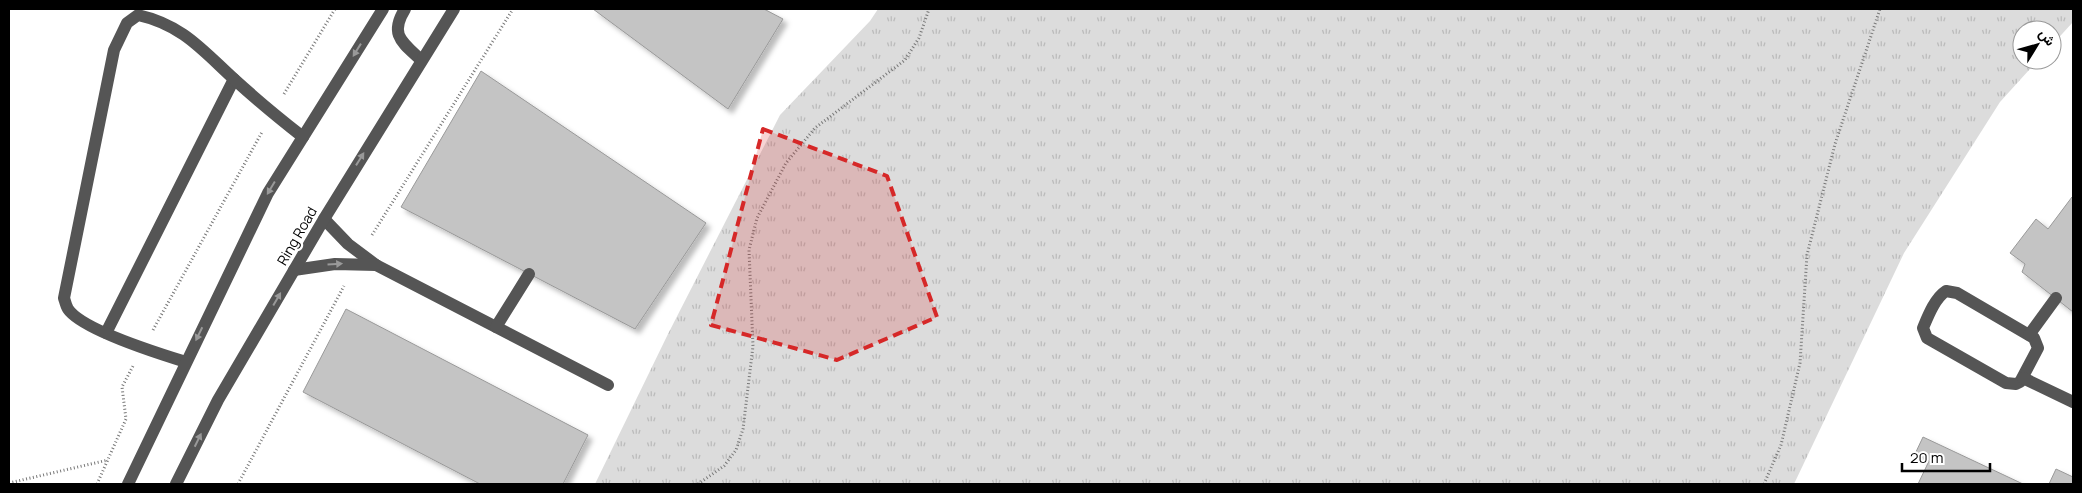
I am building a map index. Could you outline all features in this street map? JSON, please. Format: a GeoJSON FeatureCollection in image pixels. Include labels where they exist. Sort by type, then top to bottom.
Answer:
{"type":"FeatureCollection","features":[{"type":"Feature","properties":{"kind":"street"},"geometry":{"type":"LineString","coordinates":[[128,484],[268,193],[382,9]]}},
{"type":"Feature","properties":{"kind":"street"},"geometry":{"type":"LineString","coordinates":[[405,9],[398,23],[397,31],[406,46],[422,60]]}},
{"type":"Feature","properties":{"kind":"street","name":"Ring Road"},"geometry":{"type":"LineString","coordinates":[[176,484],[218,400],[294,270],[454,9]]}},
{"type":"Feature","properties":{"kind":"street"},"geometry":{"type":"LineString","coordinates":[[186,362],[143,348],[81,321],[68,309],[64,298],[114,50],[127,23],[138,15],[159,20],[190,37],[272,114],[303,137]]}},
{"type":"Feature","properties":{"kind":"street"},"geometry":{"type":"LineString","coordinates":[[106,332],[234,79]]}},
{"type":"Feature","properties":{"kind":"street"},"geometry":{"type":"LineString","coordinates":[[324,219],[348,244],[358,259]]}},
{"type":"Feature","properties":{"kind":"street"},"geometry":{"type":"LineString","coordinates":[[294,270],[358,259],[376,265],[608,385]]}},
{"type":"Feature","properties":{"kind":"street"},"geometry":{"type":"LineString","coordinates":[[496,327],[529,274]]}},
{"type":"Feature","properties":{"kind":"street"},"geometry":{"type":"LineString","coordinates":[[1946,290],[1952,291],[2029,335],[2037,342],[2038,348],[2023,378],[2016,384],[2006,383],[1926,338],[1923,328],[1941,294],[1946,290]]}},
{"type":"Feature","properties":{"kind":"street"},"geometry":{"type":"LineString","coordinates":[[2029,335],[2056,298]]}},
{"type":"Feature","properties":{"kind":"street"},"geometry":{"type":"LineString","coordinates":[[2023,378],[2073,402]]}},
{"type":"Feature","properties":{"kind":"path"},"geometry":{"type":"LineString","coordinates":[[97,484],[126,420],[122,387],[272,114],[335,9]]}},
{"type":"Feature","properties":{"kind":"path"},"geometry":{"type":"LineString","coordinates":[[238,484],[358,259],[513,9]]}},
{"type":"Feature","properties":{"kind":"path"},"geometry":{"type":"LineString","coordinates":[[698,484],[724,466],[736,450],[743,429],[754,346],[749,250],[757,218],[786,163],[815,128],[905,60],[919,38],[929,9]]}},
{"type":"Feature","properties":{"kind":"path"},"geometry":{"type":"LineString","coordinates":[[1764,484],[1781,445],[1800,363],[1807,255],[1835,144],[1880,9]]}},
{"type":"Feature","properties":{"kind":"path"},"geometry":{"type":"LineString","coordinates":[[9,483],[108,460]]}},
{"type":"Feature","properties":{"kind":"highlighted area"},"geometry":{"type":"Polygon","coordinates":[[[763,129],[887,176],[937,317],[837,360],[711,325],[763,129]]]}},
{"type":"Feature","properties":{"kind":"green space"},"geometry":{"type":"Polygon","coordinates":[[[878,9],[2073,9],[2073,22],[2062,34],[2062,20],[2012,20],[2012,70],[2029,70],[2000,102],[1904,253],[1794,484],[595,484],[668,334],[780,115],[870,21],[878,9]]]}},
{"type":"Feature","properties":{"kind":"building"},"geometry":{"type":"Polygon","coordinates":[[[593,9],[764,9],[783,19],[728,109],[593,9]]]}},
{"type":"Feature","properties":{"kind":"building"},"geometry":{"type":"Polygon","coordinates":[[[481,71],[706,223],[635,329],[401,207],[481,71]]]}},
{"type":"Feature","properties":{"kind":"building"},"geometry":{"type":"Polygon","coordinates":[[[2072,197],[2073,312],[2022,272],[2025,264],[2010,253],[2036,219],[2048,229],[2072,197]]]}},
{"type":"Feature","properties":{"kind":"building"},"geometry":{"type":"Polygon","coordinates":[[[346,309],[588,435],[563,484],[480,484],[303,392],[346,309]]]}},
{"type":"Feature","properties":{"kind":"building"},"geometry":{"type":"Polygon","coordinates":[[[1923,437],[2023,484],[1918,484],[1929,461],[1915,454],[1923,437]]]}},
{"type":"Feature","properties":{"kind":"building"},"geometry":{"type":"Polygon","coordinates":[[[2056,469],[2073,477],[2073,484],[2049,484],[2056,469]]]}}]}
